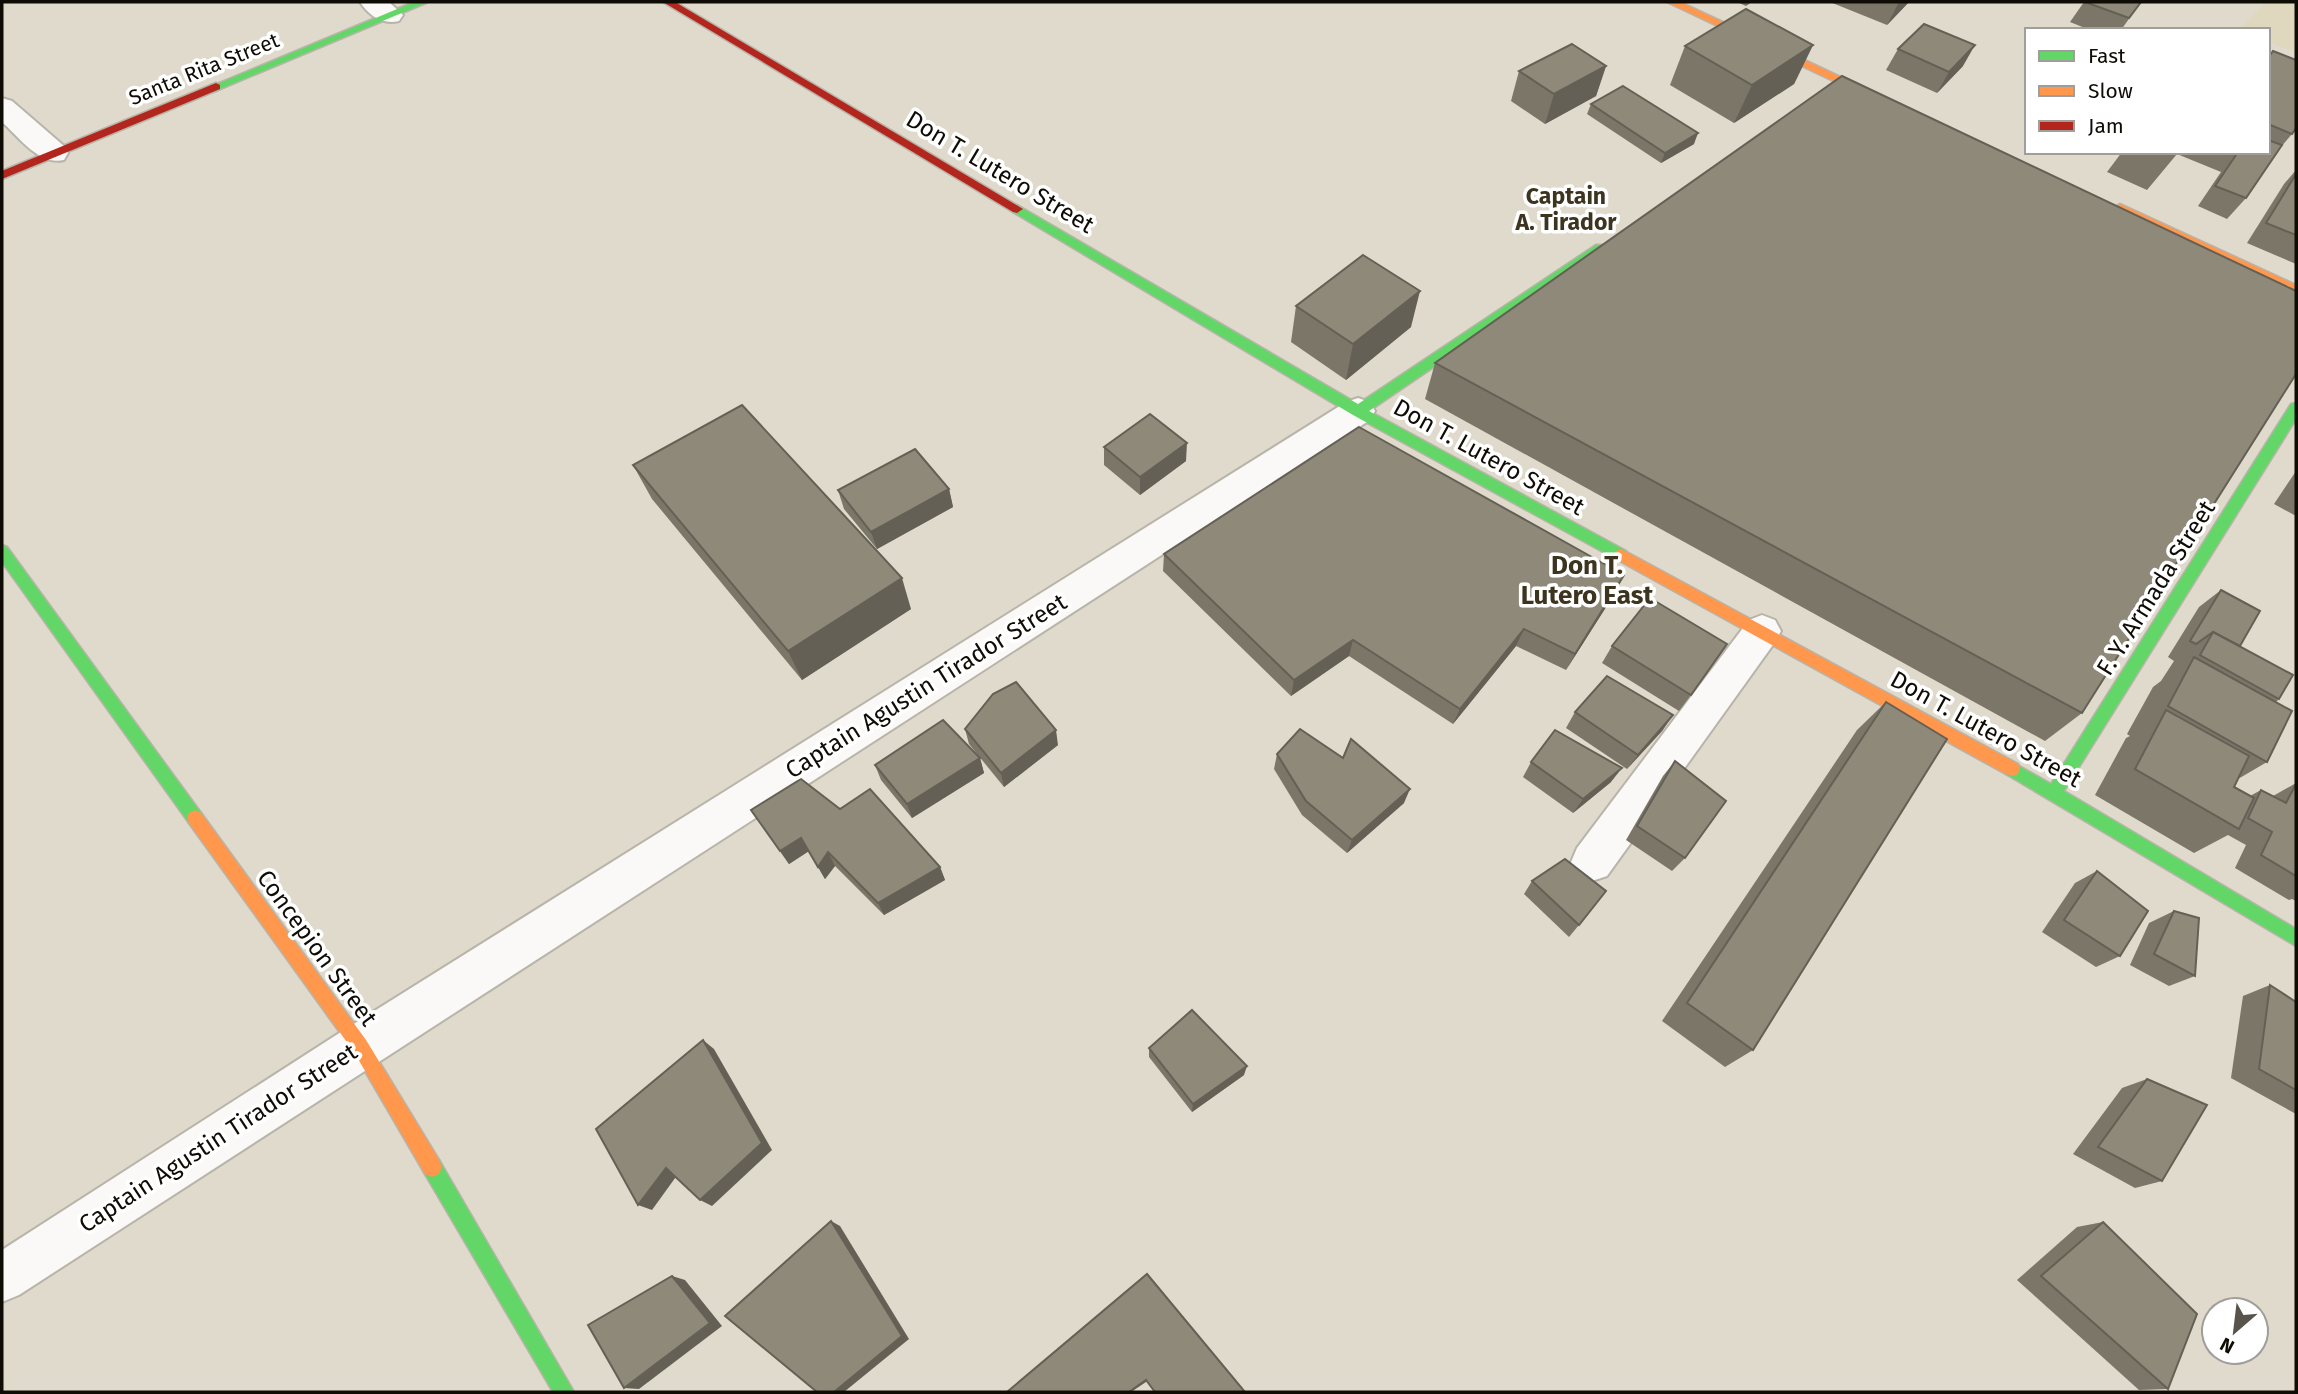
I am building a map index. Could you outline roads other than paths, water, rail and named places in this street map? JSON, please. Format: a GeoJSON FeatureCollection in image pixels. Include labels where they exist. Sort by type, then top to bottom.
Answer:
{"type":"FeatureCollection","features":[{"type":"Feature","properties":{"kind":"street","name":"Santa Rita Street"},"geometry":{"type":"LineString","coordinates":[[2,175],[382,8],[422,2]]}},
{"type":"Feature","properties":{"kind":"street","name":"Don T. Lutero Street"},"geometry":{"type":"LineString","coordinates":[[668,2],[1358,411],[2055,792],[2296,938]]}},
{"type":"Feature","properties":{"kind":"street"},"geometry":{"type":"LineString","coordinates":[[1672,2],[1836,84],[1905,109]]}},
{"type":"Feature","properties":{"kind":"street"},"geometry":{"type":"LineString","coordinates":[[2,107],[54,153]]}},
{"type":"Feature","properties":{"kind":"street"},"geometry":{"type":"LineString","coordinates":[[2107,202],[2296,290]]}},
{"type":"Feature","properties":{"kind":"street","name":"Captain Agustin Tirador Street"},"geometry":{"type":"LineString","coordinates":[[2,1278],[359,1046],[1358,411],[1609,242]]}},
{"type":"Feature","properties":{"kind":"street","name":"F. Y. Armada Street"},"geometry":{"type":"LineString","coordinates":[[2055,792],[2296,408]]}},
{"type":"Feature","properties":{"kind":"street","name":"Concepion Street"},"geometry":{"type":"LineString","coordinates":[[2,551],[359,1046],[564,1392]]}},
{"type":"Feature","properties":{"kind":"street"},"geometry":{"type":"LineString","coordinates":[[1592,862],[1762,631]]}},
{"type":"Feature","properties":{"kind":"district","name":"Captain A. Tirador"},"geometry":{"type":"Point","coordinates":[1566,209]}},
{"type":"Feature","properties":{"kind":"district","name":"Don T. Lutero East"},"geometry":{"type":"Point","coordinates":[1587,580]}}]}
